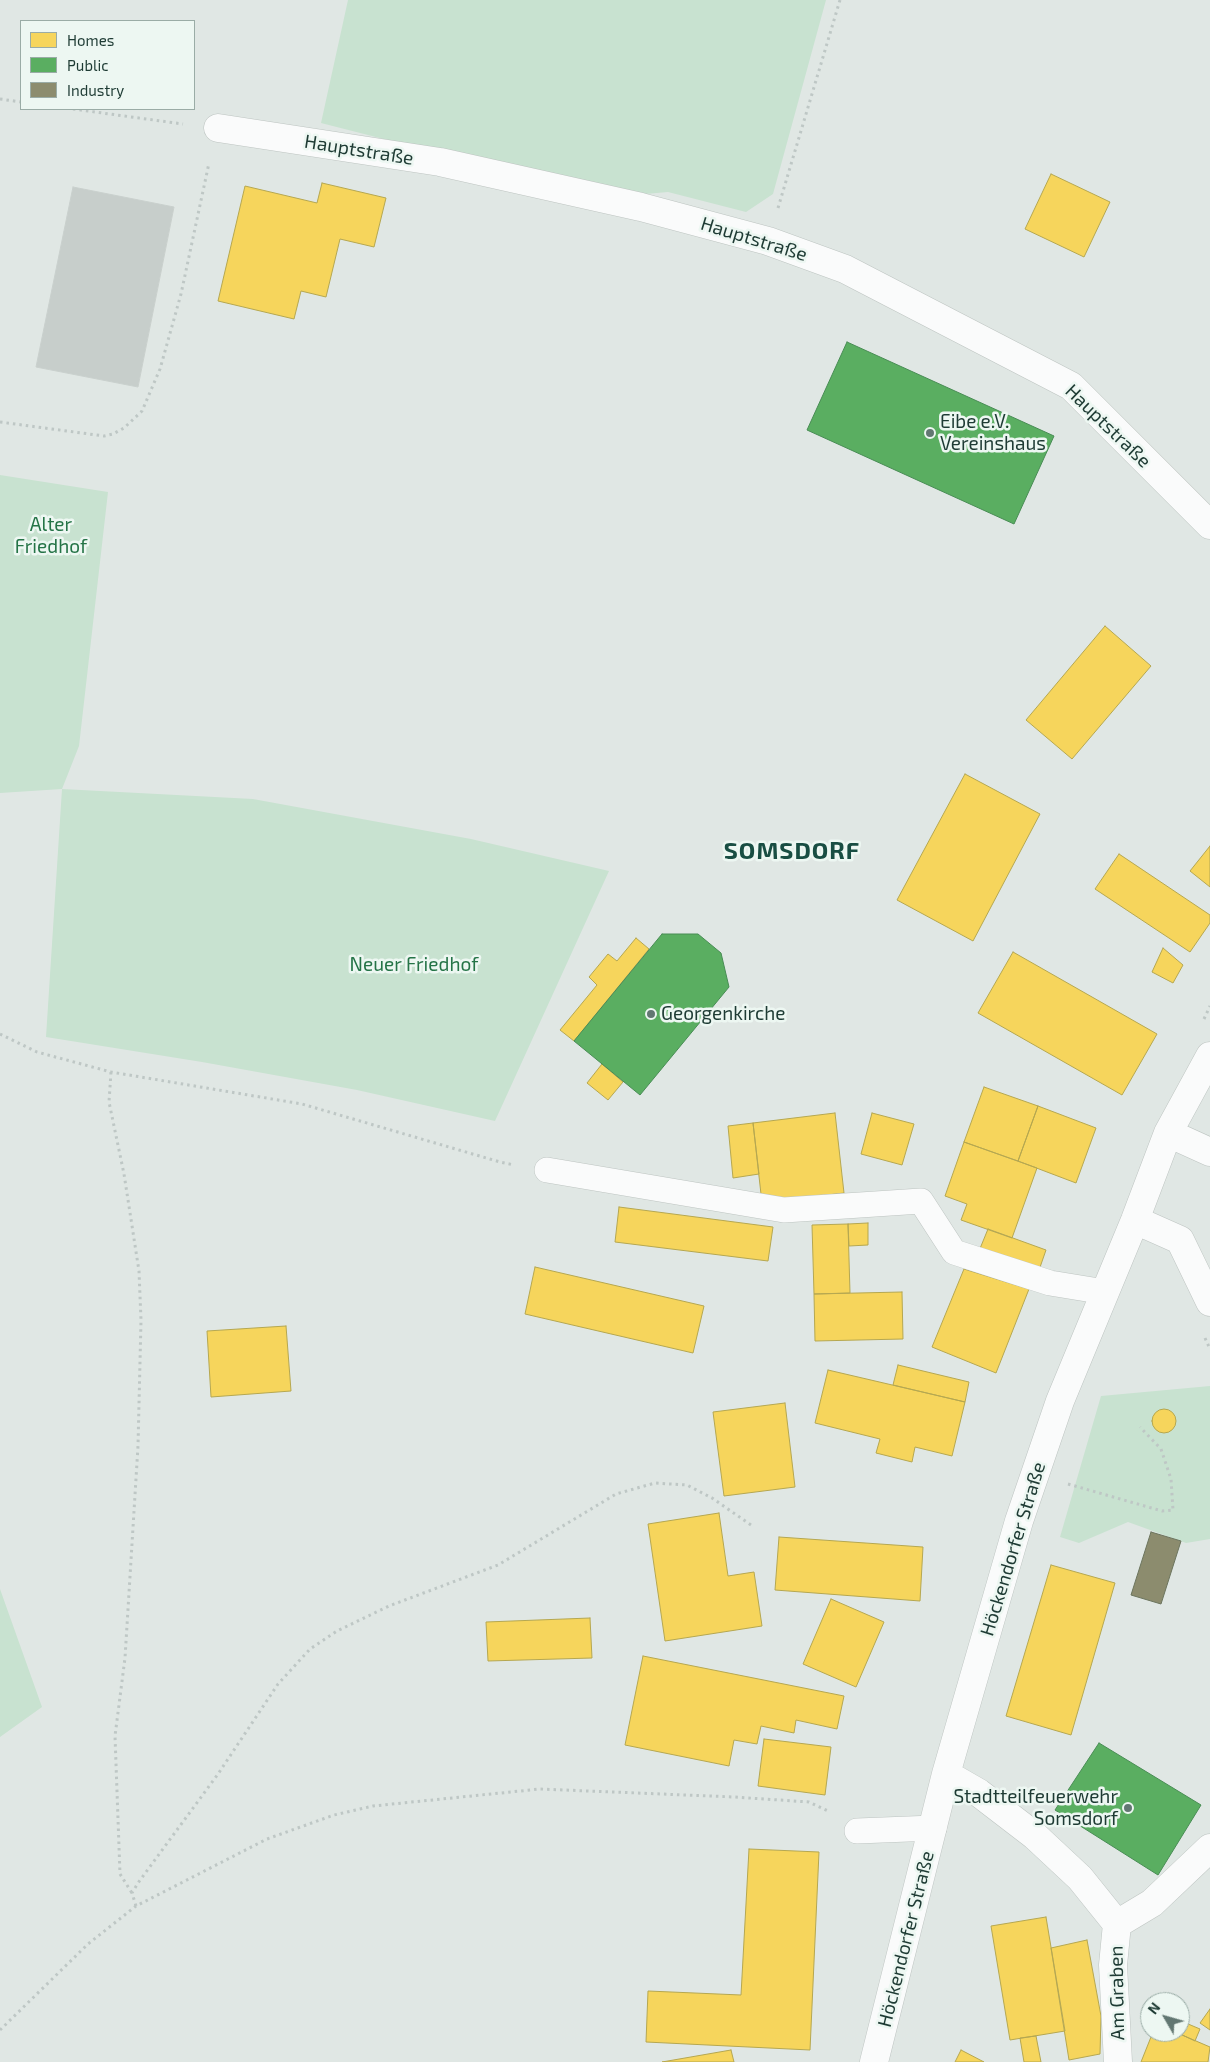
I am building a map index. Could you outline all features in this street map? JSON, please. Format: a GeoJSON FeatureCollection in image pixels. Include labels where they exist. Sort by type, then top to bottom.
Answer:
{"type":"FeatureCollection","features":[{"type":"Feature","properties":{"kind":"street","name":"Hauptstraße"},"geometry":{"type":"LineString","coordinates":[[218,128],[440,162],[641,207],[768,241],[845,269],[1071,386],[1210,525]]}},
{"type":"Feature","properties":{"kind":"street","name":"Höckendorfer Straße"},"geometry":{"type":"LineString","coordinates":[[874,2062],[946,1774],[1019,1521],[1060,1401],[1135,1220],[1168,1133],[1210,1056]]}},
{"type":"Feature","properties":{"kind":"street"},"geometry":{"type":"LineString","coordinates":[[1168,1133],[1210,1152]]}},
{"type":"Feature","properties":{"kind":"street"},"geometry":{"type":"LineString","coordinates":[[1135,1220],[1180,1240],[1210,1302]]}},
{"type":"Feature","properties":{"kind":"street","name":"Am Graben"},"geometry":{"type":"LineString","coordinates":[[946,1774],[979,1793],[1035,1836],[1080,1878],[1117,1924],[1113,1965],[1118,2062]]}},
{"type":"Feature","properties":{"kind":"street","name":"Am Graben"},"geometry":{"type":"LineString","coordinates":[[1117,1924],[1152,1903],[1210,1848]]}},
{"type":"Feature","properties":{"kind":"lane"},"geometry":{"type":"LineString","coordinates":[[547,1170],[784,1210],[921,1201],[954,1252],[1050,1283],[1105,1292]]}},
{"type":"Feature","properties":{"kind":"lane"},"geometry":{"type":"LineString","coordinates":[[857,1831],[934,1828]]}},
{"type":"Feature","properties":{"kind":"path"},"geometry":{"type":"LineString","coordinates":[[768,241],[840,0]]}},
{"type":"Feature","properties":{"kind":"path"},"geometry":{"type":"LineString","coordinates":[[0,99],[20,102]]}},
{"type":"Feature","properties":{"kind":"path"},"geometry":{"type":"LineString","coordinates":[[0,422],[104,436],[124,428],[142,411],[160,369],[181,294],[209,160],[218,128],[81,110]]}},
{"type":"Feature","properties":{"kind":"path"},"geometry":{"type":"LineString","coordinates":[[1204,1019],[1210,1006]]}},
{"type":"Feature","properties":{"kind":"path"},"geometry":{"type":"LineString","coordinates":[[0,1034],[37,1052],[111,1072],[302,1104],[500,1162],[547,1170]]}},
{"type":"Feature","properties":{"kind":"path"},"geometry":{"type":"LineString","coordinates":[[111,1072],[109,1102],[124,1174],[139,1271],[141,1320],[136,1484],[125,1658],[115,1736],[120,1874],[132,1893],[136,1906]]}},
{"type":"Feature","properties":{"kind":"path"},"geometry":{"type":"LineString","coordinates":[[1203,1333],[1210,1349]]}},
{"type":"Feature","properties":{"kind":"path"},"geometry":{"type":"LineString","coordinates":[[1068,1484],[1162,1511],[1173,1510],[1171,1479],[1161,1449],[1140,1427]]}},
{"type":"Feature","properties":{"kind":"path"},"geometry":{"type":"LineString","coordinates":[[1065,1492],[1071,1474]]}},
{"type":"Feature","properties":{"kind":"path"},"geometry":{"type":"LineString","coordinates":[[132,1893],[218,1774],[278,1684],[310,1649],[337,1631],[389,1606],[498,1565],[616,1494],[655,1483],[687,1485],[712,1498],[751,1525]]}},
{"type":"Feature","properties":{"kind":"path"},"geometry":{"type":"LineString","coordinates":[[0,2030],[88,1944],[136,1906],[267,1839],[334,1815],[373,1806],[540,1790],[734,1797],[809,1802],[832,1813],[857,1831]]}},
{"type":"Feature","properties":{"kind":"green space"},"geometry":{"type":"Polygon","coordinates":[[[348,0],[826,0],[773,194],[746,212],[668,192],[611,197],[321,123],[348,0]]]}},
{"type":"Feature","properties":{"kind":"green space","name":"Alter Friedhof"},"geometry":{"type":"Polygon","coordinates":[[[0,475],[108,492],[79,746],[62,789],[0,793],[0,475]]]}},
{"type":"Feature","properties":{"kind":"green space","name":"Neuer Friedhof"},"geometry":{"type":"Polygon","coordinates":[[[62,789],[253,799],[471,839],[609,871],[495,1121],[357,1090],[202,1062],[46,1037],[62,789]]]}},
{"type":"Feature","properties":{"kind":"green space"},"geometry":{"type":"Polygon","coordinates":[[[1210,1386],[1210,1539],[1186,1543],[1128,1522],[1079,1543],[1060,1537],[1101,1396],[1210,1386]]]}},
{"type":"Feature","properties":{"kind":"green space"},"geometry":{"type":"Polygon","coordinates":[[[0,1589],[42,1707],[0,1737],[0,1589]]]}},
{"type":"Feature","properties":{"kind":"building: Homes"},"geometry":{"type":"Polygon","coordinates":[[[1051,174],[1110,202],[1084,257],[1025,229],[1051,174]]]}},
{"type":"Feature","properties":{"kind":"building: Homes"},"geometry":{"type":"Polygon","coordinates":[[[322,183],[386,198],[374,247],[340,239],[326,297],[301,291],[294,319],[218,301],[245,186],[317,203],[322,183]]]}},
{"type":"Feature","properties":{"kind":"building: Homes"},"geometry":{"type":"Polygon","coordinates":[[[1105,626],[1151,666],[1072,759],[1026,720],[1105,626]]]}},
{"type":"Feature","properties":{"kind":"building: Homes"},"geometry":{"type":"Polygon","coordinates":[[[965,774],[1040,814],[973,941],[897,900],[965,774]]]}},
{"type":"Feature","properties":{"kind":"building: Homes"},"geometry":{"type":"Polygon","coordinates":[[[1210,846],[1210,887],[1190,871],[1210,846]]]}},
{"type":"Feature","properties":{"kind":"building: Homes"},"geometry":{"type":"Polygon","coordinates":[[[1119,854],[1210,915],[1210,923],[1190,952],[1095,889],[1119,854]]]}},
{"type":"Feature","properties":{"kind":"building: Homes"},"geometry":{"type":"Polygon","coordinates":[[[636,938],[649,949],[574,1041],[560,1030],[597,985],[589,977],[608,954],[617,961],[636,938]]]}},
{"type":"Feature","properties":{"kind":"building: Homes"},"geometry":{"type":"Polygon","coordinates":[[[1163,948],[1183,965],[1173,983],[1152,972],[1163,948]]]}},
{"type":"Feature","properties":{"kind":"building: Homes"},"geometry":{"type":"Polygon","coordinates":[[[1013,952],[1157,1034],[1122,1095],[978,1013],[1013,952]]]}},
{"type":"Feature","properties":{"kind":"building: Homes"},"geometry":{"type":"Polygon","coordinates":[[[602,1064],[623,1082],[608,1100],[587,1083],[602,1064]]]}},
{"type":"Feature","properties":{"kind":"building: Homes"},"geometry":{"type":"Polygon","coordinates":[[[984,1087],[1038,1106],[1018,1161],[964,1142],[984,1087]]]}},
{"type":"Feature","properties":{"kind":"building: Homes"},"geometry":{"type":"Polygon","coordinates":[[[1038,1106],[1096,1128],[1076,1183],[1018,1161],[1038,1106]]]}},
{"type":"Feature","properties":{"kind":"building: Homes"},"geometry":{"type":"Polygon","coordinates":[[[835,1113],[844,1193],[762,1203],[753,1123],[835,1113]]]}},
{"type":"Feature","properties":{"kind":"building: Homes"},"geometry":{"type":"Polygon","coordinates":[[[872,1113],[914,1124],[902,1165],[861,1154],[872,1113]]]}},
{"type":"Feature","properties":{"kind":"building: Homes"},"geometry":{"type":"Polygon","coordinates":[[[753,1123],[759,1174],[733,1178],[728,1126],[753,1123]]]}},
{"type":"Feature","properties":{"kind":"building: Homes"},"geometry":{"type":"Polygon","coordinates":[[[964,1142],[1037,1168],[1012,1238],[961,1220],[967,1204],[945,1196],[964,1142]]]}},
{"type":"Feature","properties":{"kind":"building: Homes"},"geometry":{"type":"Polygon","coordinates":[[[619,1207],[773,1227],[768,1261],[615,1242],[619,1207]]]}},
{"type":"Feature","properties":{"kind":"building: Homes"},"geometry":{"type":"Polygon","coordinates":[[[868,1223],[868,1245],[849,1246],[848,1224],[868,1223]]]}},
{"type":"Feature","properties":{"kind":"building: Homes"},"geometry":{"type":"Polygon","coordinates":[[[848,1224],[850,1293],[814,1294],[812,1225],[848,1224]]]}},
{"type":"Feature","properties":{"kind":"building: Homes"},"geometry":{"type":"Polygon","coordinates":[[[988,1229],[1046,1250],[1038,1273],[979,1251],[988,1229]]]}},
{"type":"Feature","properties":{"kind":"building: Homes"},"geometry":{"type":"Polygon","coordinates":[[[535,1267],[704,1306],[693,1353],[525,1314],[535,1267]]]}},
{"type":"Feature","properties":{"kind":"building: Homes"},"geometry":{"type":"Polygon","coordinates":[[[964,1269],[1029,1289],[996,1373],[932,1347],[964,1269]]]}},
{"type":"Feature","properties":{"kind":"building: Homes"},"geometry":{"type":"Polygon","coordinates":[[[902,1292],[903,1339],[815,1341],[814,1294],[902,1292]]]}},
{"type":"Feature","properties":{"kind":"building: Homes"},"geometry":{"type":"Polygon","coordinates":[[[286,1326],[291,1391],[211,1397],[207,1331],[286,1326]]]}},
{"type":"Feature","properties":{"kind":"building: Homes"},"geometry":{"type":"Polygon","coordinates":[[[898,1365],[969,1382],[965,1402],[893,1385],[898,1365]]]}},
{"type":"Feature","properties":{"kind":"building: Homes"},"geometry":{"type":"Polygon","coordinates":[[[828,1370],[965,1402],[952,1456],[915,1447],[912,1462],[876,1453],[880,1439],[815,1423],[828,1370]]]}},
{"type":"Feature","properties":{"kind":"building: Homes"},"geometry":{"type":"Polygon","coordinates":[[[785,1403],[795,1487],[724,1496],[713,1412],[785,1403]]]}},
{"type":"Feature","properties":{"kind":"building: Homes"},"geometry":{"type":"Polygon","coordinates":[[[1164,1409],[1172,1413],[1176,1421],[1172,1429],[1164,1433],[1156,1429],[1152,1421],[1156,1413],[1164,1409]]]}},
{"type":"Feature","properties":{"kind":"building: Homes"},"geometry":{"type":"Polygon","coordinates":[[[719,1513],[728,1576],[754,1572],[762,1626],[665,1641],[648,1524],[719,1513]]]}},
{"type":"Feature","properties":{"kind":"building: Homes"},"geometry":{"type":"Polygon","coordinates":[[[779,1537],[923,1547],[920,1601],[775,1590],[779,1537]]]}},
{"type":"Feature","properties":{"kind":"building: Homes"},"geometry":{"type":"Polygon","coordinates":[[[1051,1565],[1115,1583],[1071,1735],[1006,1716],[1051,1565]]]}},
{"type":"Feature","properties":{"kind":"building: Homes"},"geometry":{"type":"Polygon","coordinates":[[[831,1599],[884,1622],[856,1687],[803,1664],[831,1599]]]}},
{"type":"Feature","properties":{"kind":"building: Homes"},"geometry":{"type":"Polygon","coordinates":[[[590,1618],[592,1658],[488,1661],[486,1622],[590,1618]]]}},
{"type":"Feature","properties":{"kind":"building: Homes"},"geometry":{"type":"Polygon","coordinates":[[[643,1656],[844,1696],[837,1729],[796,1720],[794,1733],[761,1726],[757,1744],[734,1740],[729,1766],[625,1745],[643,1656]]]}},
{"type":"Feature","properties":{"kind":"building: Homes"},"geometry":{"type":"Polygon","coordinates":[[[764,1739],[831,1747],[825,1795],[758,1786],[764,1739]]]}},
{"type":"Feature","properties":{"kind":"building: Homes"},"geometry":{"type":"Polygon","coordinates":[[[749,1849],[819,1852],[810,2050],[646,2042],[648,1991],[741,1995],[749,1849]]]}},
{"type":"Feature","properties":{"kind":"building: Homes"},"geometry":{"type":"Polygon","coordinates":[[[1046,1917],[1065,2031],[1010,2040],[991,1926],[1046,1917]]]}},
{"type":"Feature","properties":{"kind":"building: Homes"},"geometry":{"type":"Polygon","coordinates":[[[1087,1940],[1101,2016],[1100,2054],[1069,2060],[1051,1948],[1087,1940]]]}},
{"type":"Feature","properties":{"kind":"building: Homes"},"geometry":{"type":"Polygon","coordinates":[[[1210,2009],[1210,2030],[1200,2023],[1210,2009]]]}},
{"type":"Feature","properties":{"kind":"building: Homes"},"geometry":{"type":"Polygon","coordinates":[[[1190,2025],[1200,2029],[1195,2041],[1190,2039],[1190,2025]]]}},
{"type":"Feature","properties":{"kind":"building: Homes"},"geometry":{"type":"Polygon","coordinates":[[[1036,2036],[1041,2062],[1024,2062],[1020,2038],[1036,2036]]]}},
{"type":"Feature","properties":{"kind":"building: Homes"},"geometry":{"type":"Polygon","coordinates":[[[1190,2038],[1210,2047],[1208,2062],[1141,2062],[1149,2042],[1190,2042],[1190,2038]]]}},
{"type":"Feature","properties":{"kind":"building: Homes"},"geometry":{"type":"Polygon","coordinates":[[[731,2050],[734,2062],[662,2062],[731,2050]]]}},
{"type":"Feature","properties":{"kind":"building: Homes"},"geometry":{"type":"Polygon","coordinates":[[[961,2050],[984,2062],[955,2062],[961,2050]]]}},
{"type":"Feature","properties":{"kind":"building: Public"},"geometry":{"type":"Polygon","coordinates":[[[847,342],[1054,436],[1014,524],[807,430],[847,342]]]}},
{"type":"Feature","properties":{"kind":"building: Public","name":"Georgenkirche"},"geometry":{"type":"Polygon","coordinates":[[[662,934],[698,934],[721,953],[729,987],[640,1095],[574,1041],[662,934]]]}},
{"type":"Feature","properties":{"kind":"building: Public","name":"Stadtteilfeuerwehr Somsdorf"},"geometry":{"type":"Polygon","coordinates":[[[1099,1743],[1201,1805],[1158,1875],[1055,1810],[1099,1743]]]}},
{"type":"Feature","properties":{"kind":"building: Industry"},"geometry":{"type":"Polygon","coordinates":[[[1151,1532],[1181,1541],[1161,1604],[1131,1595],[1151,1532]]]}},
{"type":"Feature","properties":{"kind":"building: Other"},"geometry":{"type":"Polygon","coordinates":[[[73,187],[174,207],[138,387],[36,367],[73,187]]]}},
{"type":"Feature","properties":{"kind":"place","name":"Eibe e.V. Vereinshaus"},"geometry":{"type":"Point","coordinates":[930,433]}},
{"type":"Feature","properties":{"kind":"place","name":"Georgenkirche"},"geometry":{"type":"Point","coordinates":[651,1014]}},
{"type":"Feature","properties":{"kind":"place","name":"Stadtteilfeuerwehr Somsdorf"},"geometry":{"type":"Point","coordinates":[1128,1808]}},
{"type":"Feature","properties":{"kind":"district","name":"SOMSDORF"},"geometry":{"type":"Point","coordinates":[792,851]}}]}
